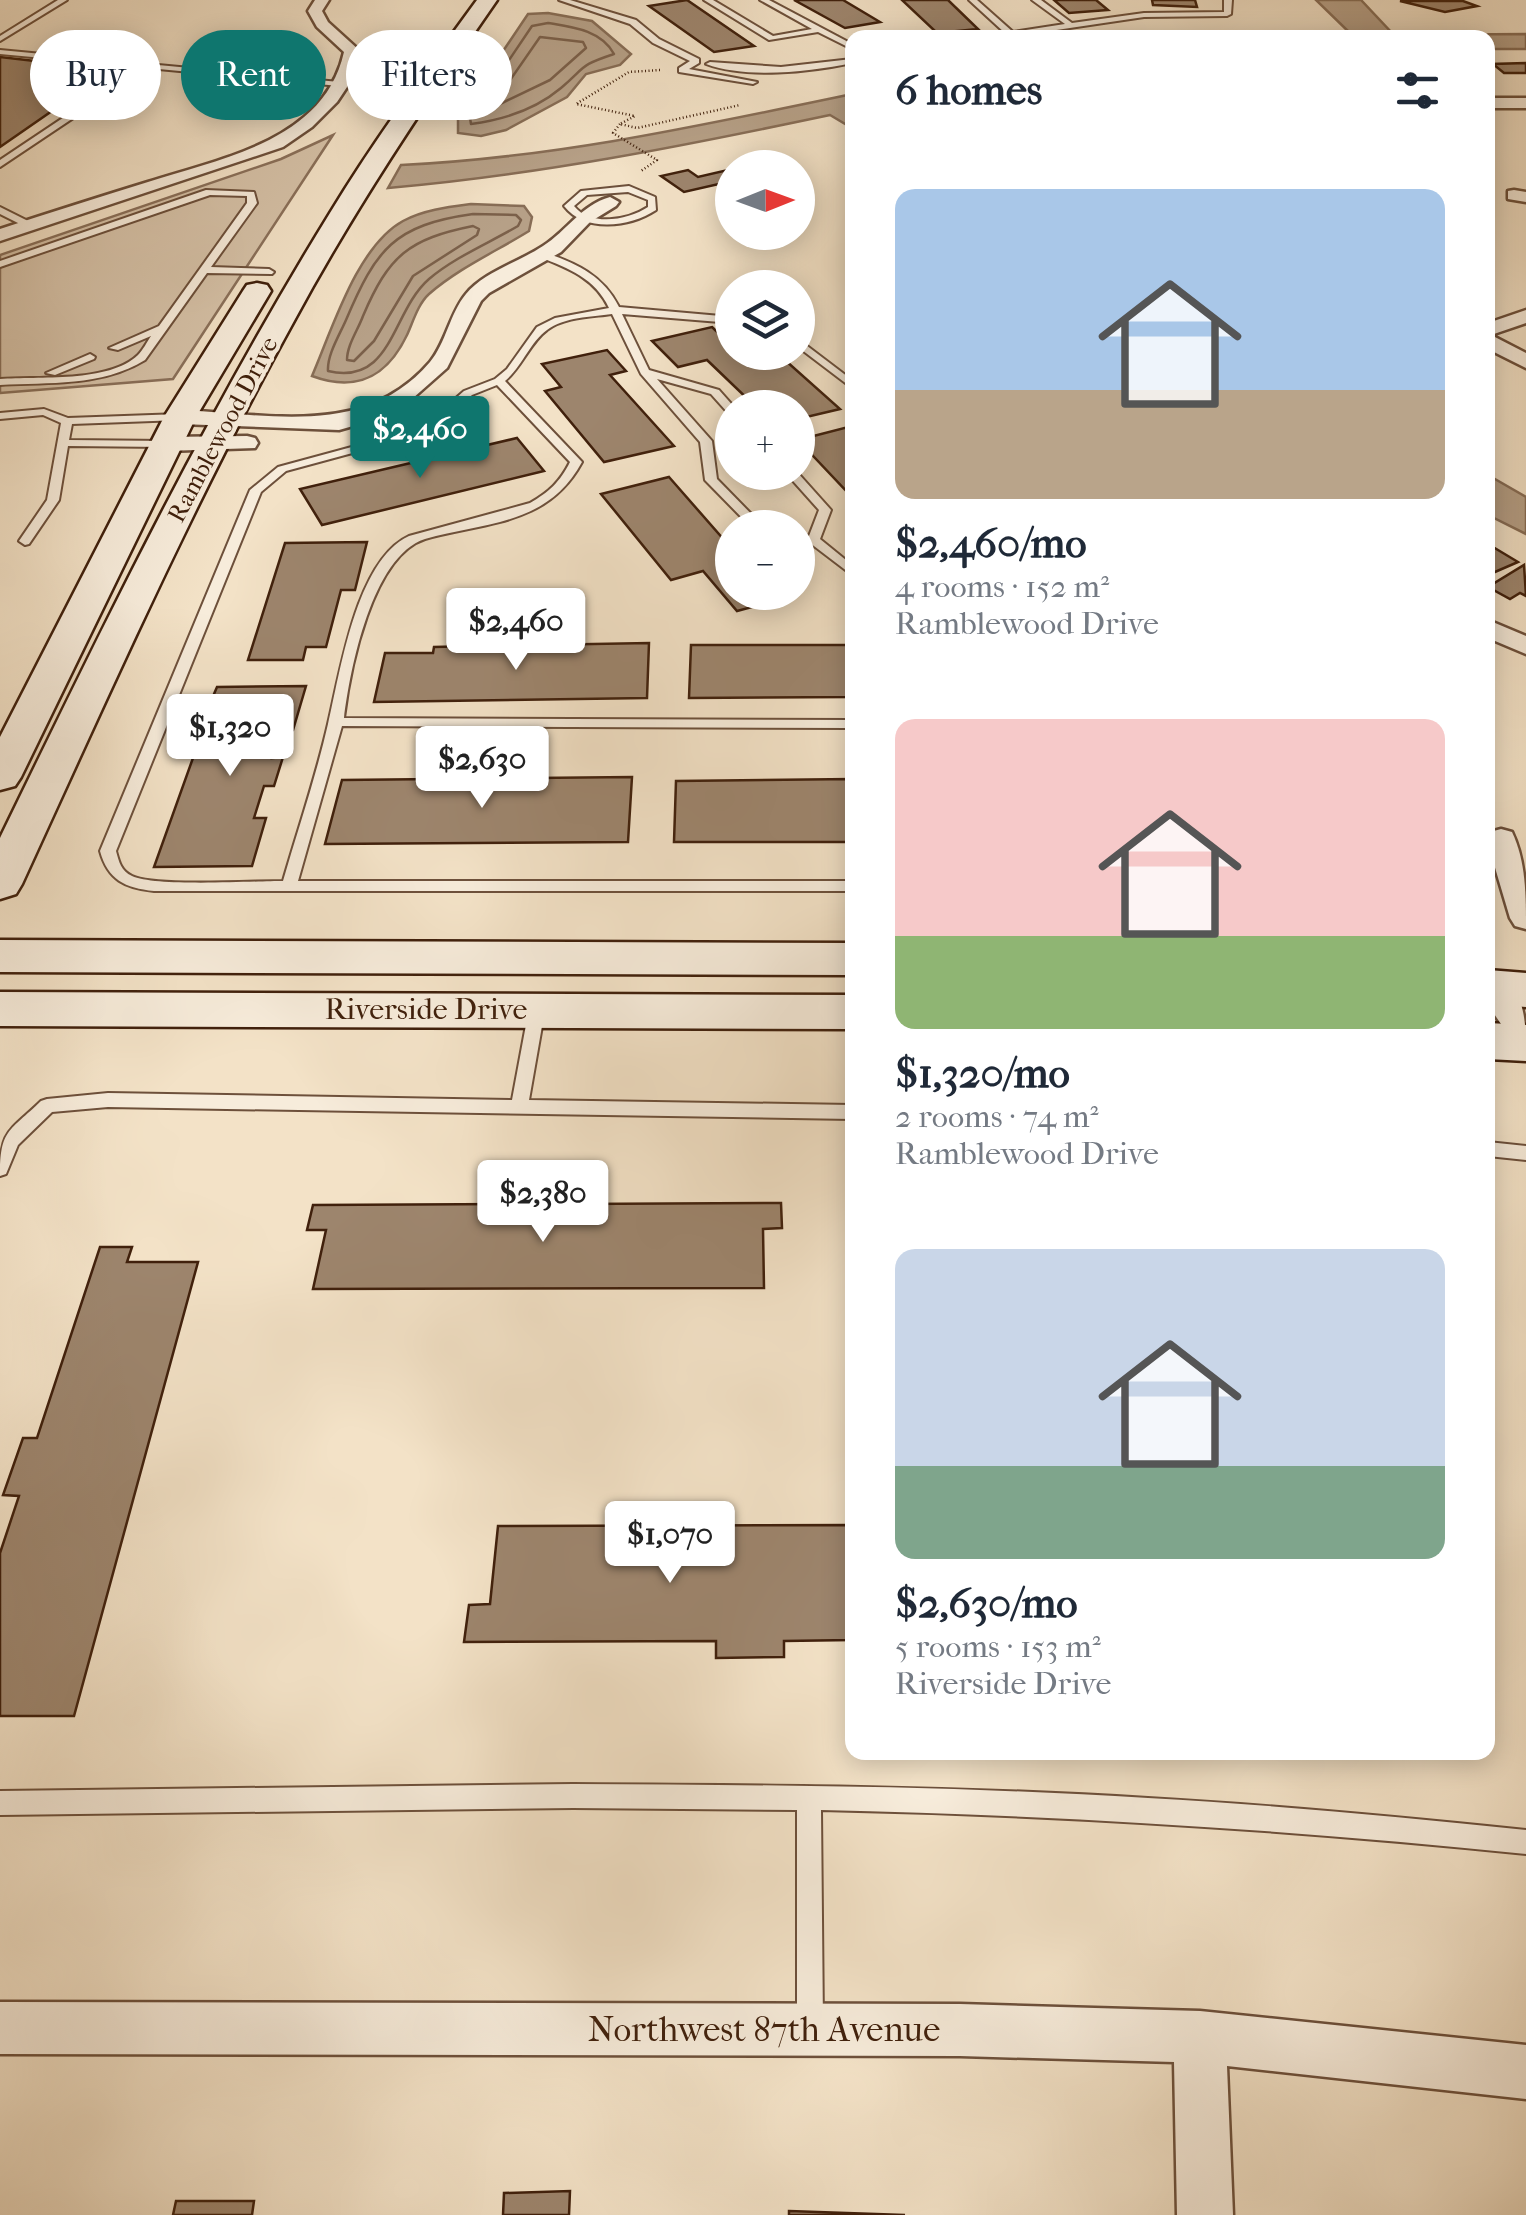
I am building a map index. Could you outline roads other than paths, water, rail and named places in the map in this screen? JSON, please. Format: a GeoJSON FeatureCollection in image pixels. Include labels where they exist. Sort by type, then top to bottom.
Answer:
{"type":"FeatureCollection","features":[{"type":"Feature","properties":{"kind":"street"},"geometry":{"type":"LineString","coordinates":[[0,235],[262,151],[310,123],[338,84],[352,51],[322,24],[316,11],[322,0]]}},
{"type":"Feature","properties":{"kind":"street","name":"Ramblewood Drive"},"geometry":{"type":"LineString","coordinates":[[0,884],[217,431],[352,193],[487,0]]}},
{"type":"Feature","properties":{"kind":"street"},"geometry":{"type":"LineString","coordinates":[[1495,104],[1526,103]]}},
{"type":"Feature","properties":{"kind":"street"},"geometry":{"type":"LineString","coordinates":[[173,430],[315,436],[339,423],[387,409],[440,364],[472,299],[482,289],[543,255],[584,218],[610,202]]}},
{"type":"Feature","properties":{"kind":"street","name":"Ramblewood Drive"},"geometry":{"type":"LineString","coordinates":[[0,777],[173,430],[287,241]]}},
{"type":"Feature","properties":{"kind":"street"},"geometry":{"type":"LineString","coordinates":[[1495,327],[1526,316]]}},
{"type":"Feature","properties":{"kind":"street"},"geometry":{"type":"LineString","coordinates":[[1495,346],[1526,362]]}},
{"type":"Feature","properties":{"kind":"street"},"geometry":{"type":"LineString","coordinates":[[1495,631],[1526,646]]}},
{"type":"Feature","properties":{"kind":"street"},"geometry":{"type":"LineString","coordinates":[[1505,839],[1526,918]]}},
{"type":"Feature","properties":{"kind":"street","name":"Riverside Drive"},"geometry":{"type":"LineString","coordinates":[[0,956],[845,959]]}},
{"type":"Feature","properties":{"kind":"street"},"geometry":{"type":"LineString","coordinates":[[1495,986],[1526,990]]}},
{"type":"Feature","properties":{"kind":"street"},"geometry":{"type":"LineString","coordinates":[[1495,994],[1526,1034]]}},
{"type":"Feature","properties":{"kind":"street","name":"Riverside Drive"},"geometry":{"type":"LineString","coordinates":[[0,1009],[845,1012]]}},
{"type":"Feature","properties":{"kind":"street"},"geometry":{"type":"LineString","coordinates":[[1495,1041],[1526,1043]]}},
{"type":"Feature","properties":{"kind":"street","name":"Northwest 87th Avenue"},"geometry":{"type":"LineString","coordinates":[[0,2028],[810,2030],[1200,2036],[1526,2072]]}},
{"type":"Feature","properties":{"kind":"street"},"geometry":{"type":"LineString","coordinates":[[1200,2036],[1205,2215]]}},
{"type":"Feature","properties":{"kind":"lane"},"geometry":{"type":"LineString","coordinates":[[0,39],[63,0]]}},
{"type":"Feature","properties":{"kind":"lane"},"geometry":{"type":"LineString","coordinates":[[563,0],[634,22],[656,41],[701,62],[750,75],[813,70],[845,62]]}},
{"type":"Feature","properties":{"kind":"lane"},"geometry":{"type":"LineString","coordinates":[[603,0],[611,5],[609,12]]}},
{"type":"Feature","properties":{"kind":"lane"},"geometry":{"type":"LineString","coordinates":[[708,0],[772,38],[817,30]]}},
{"type":"Feature","properties":{"kind":"lane"},"geometry":{"type":"LineString","coordinates":[[764,0],[845,44]]}},
{"type":"Feature","properties":{"kind":"lane"},"geometry":{"type":"LineString","coordinates":[[973,0],[1007,30]]}},
{"type":"Feature","properties":{"kind":"lane"},"geometry":{"type":"LineString","coordinates":[[1036,0],[1069,24]]}},
{"type":"Feature","properties":{"kind":"lane"},"geometry":{"type":"LineString","coordinates":[[1030,30],[1144,15],[1226,14],[1228,0]]}},
{"type":"Feature","properties":{"kind":"lane"},"geometry":{"type":"LineString","coordinates":[[0,26],[18,28]]}},
{"type":"Feature","properties":{"kind":"lane"},"geometry":{"type":"LineString","coordinates":[[0,52],[30,55]]}},
{"type":"Feature","properties":{"kind":"lane"},"geometry":{"type":"LineString","coordinates":[[753,82],[682,70],[701,62],[845,61]]}},
{"type":"Feature","properties":{"kind":"lane"},"geometry":{"type":"LineString","coordinates":[[161,68],[338,84]]}},
{"type":"Feature","properties":{"kind":"lane"},"geometry":{"type":"LineString","coordinates":[[0,164],[66,120]]}},
{"type":"Feature","properties":{"kind":"lane"},"geometry":{"type":"LineString","coordinates":[[629,189],[647,195],[654,204],[648,213],[630,220],[584,218],[570,206],[576,197],[594,190],[629,189]]}},
{"type":"Feature","properties":{"kind":"lane"},"geometry":{"type":"LineString","coordinates":[[0,264],[209,192],[251,194],[252,203],[130,366],[104,374],[0,382]]}},
{"type":"Feature","properties":{"kind":"lane"},"geometry":{"type":"LineString","coordinates":[[0,210],[29,225]]}},
{"type":"Feature","properties":{"kind":"lane"},"geometry":{"type":"LineString","coordinates":[[543,255],[592,276],[606,288],[645,372],[706,442],[711,480],[741,510]]}},
{"type":"Feature","properties":{"kind":"lane"},"geometry":{"type":"LineString","coordinates":[[202,270],[268,272]]}},
{"type":"Feature","properties":{"kind":"lane"},"geometry":{"type":"LineString","coordinates":[[715,319],[615,310],[559,320],[541,329],[511,371],[499,381],[468,393],[436,422],[412,434],[282,469],[256,490],[108,851],[112,871],[127,883],[845,886]]}},
{"type":"Feature","properties":{"kind":"lane"},"geometry":{"type":"LineString","coordinates":[[114,348],[161,328]]}},
{"type":"Feature","properties":{"kind":"lane"},"geometry":{"type":"LineString","coordinates":[[815,355],[845,379]]}},
{"type":"Feature","properties":{"kind":"lane"},"geometry":{"type":"LineString","coordinates":[[36,379],[90,357]]}},
{"type":"Feature","properties":{"kind":"lane"},"geometry":{"type":"LineString","coordinates":[[832,368],[845,365]]}},
{"type":"Feature","properties":{"kind":"lane"},"geometry":{"type":"LineString","coordinates":[[645,372],[715,392]]}},
{"type":"Feature","properties":{"kind":"lane"},"geometry":{"type":"LineString","coordinates":[[288,886],[336,722],[339,692],[376,580],[405,542],[518,514],[554,496],[570,480],[576,462],[499,381]]}},
{"type":"Feature","properties":{"kind":"lane"},"geometry":{"type":"LineString","coordinates":[[0,416],[44,412],[67,421],[173,430]]}},
{"type":"Feature","properties":{"kind":"lane"},"geometry":{"type":"LineString","coordinates":[[25,541],[53,500],[67,421]]}},
{"type":"Feature","properties":{"kind":"lane"},"geometry":{"type":"LineString","coordinates":[[63,443],[173,430]]}},
{"type":"Feature","properties":{"kind":"lane"},"geometry":{"type":"LineString","coordinates":[[807,490],[825,510],[815,537]]}},
{"type":"Feature","properties":{"kind":"lane"},"geometry":{"type":"LineString","coordinates":[[815,541],[845,565]]}},
{"type":"Feature","properties":{"kind":"lane"},"geometry":{"type":"LineString","coordinates":[[336,722],[845,724]]}},
{"type":"Feature","properties":{"kind":"lane"},"geometry":{"type":"LineString","coordinates":[[519,1107],[537,1009]]}},
{"type":"Feature","properties":{"kind":"lane"},"geometry":{"type":"LineString","coordinates":[[0,1169],[11,1141],[47,1106],[108,1100],[845,1112]]}},
{"type":"Feature","properties":{"kind":"lane"},"geometry":{"type":"LineString","coordinates":[[1495,1150],[1526,1153]]}},
{"type":"Feature","properties":{"kind":"lane"},"geometry":{"type":"LineString","coordinates":[[0,1803],[426,1796],[914,1797],[1360,1824],[1526,1842]]}},
{"type":"Feature","properties":{"kind":"lane"},"geometry":{"type":"LineString","coordinates":[[808,1797],[810,2030]]}},
{"type":"Feature","properties":{"kind":"water"},"geometry":{"type":"Polygon","coordinates":[[[1316,0],[1361,0],[1389,30],[1347,30],[1316,0]]]}},
{"type":"Feature","properties":{"kind":"water"},"geometry":{"type":"Polygon","coordinates":[[[548,13],[592,21],[631,54],[620,65],[586,74],[567,97],[506,130],[481,136],[458,133],[458,120],[512,120],[512,38],[528,14],[548,13]]]}},
{"type":"Feature","properties":{"kind":"water"},"geometry":{"type":"Polygon","coordinates":[[[1495,34],[1526,34],[1526,49],[1495,49],[1495,34]]]}},
{"type":"Feature","properties":{"kind":"water"},"geometry":{"type":"Polygon","coordinates":[[[845,95],[845,124],[830,115],[555,167],[388,188],[401,165],[572,148],[845,95]]]}},
{"type":"Feature","properties":{"kind":"water"},"geometry":{"type":"Polygon","coordinates":[[[471,204],[524,206],[532,217],[529,231],[429,294],[399,350],[379,372],[342,383],[312,376],[348,291],[372,249],[403,221],[471,204]]]}},
{"type":"Feature","properties":{"kind":"water"},"geometry":{"type":"Polygon","coordinates":[[[1495,479],[1526,497],[1526,534],[1495,518],[1495,479]]]}}]}
